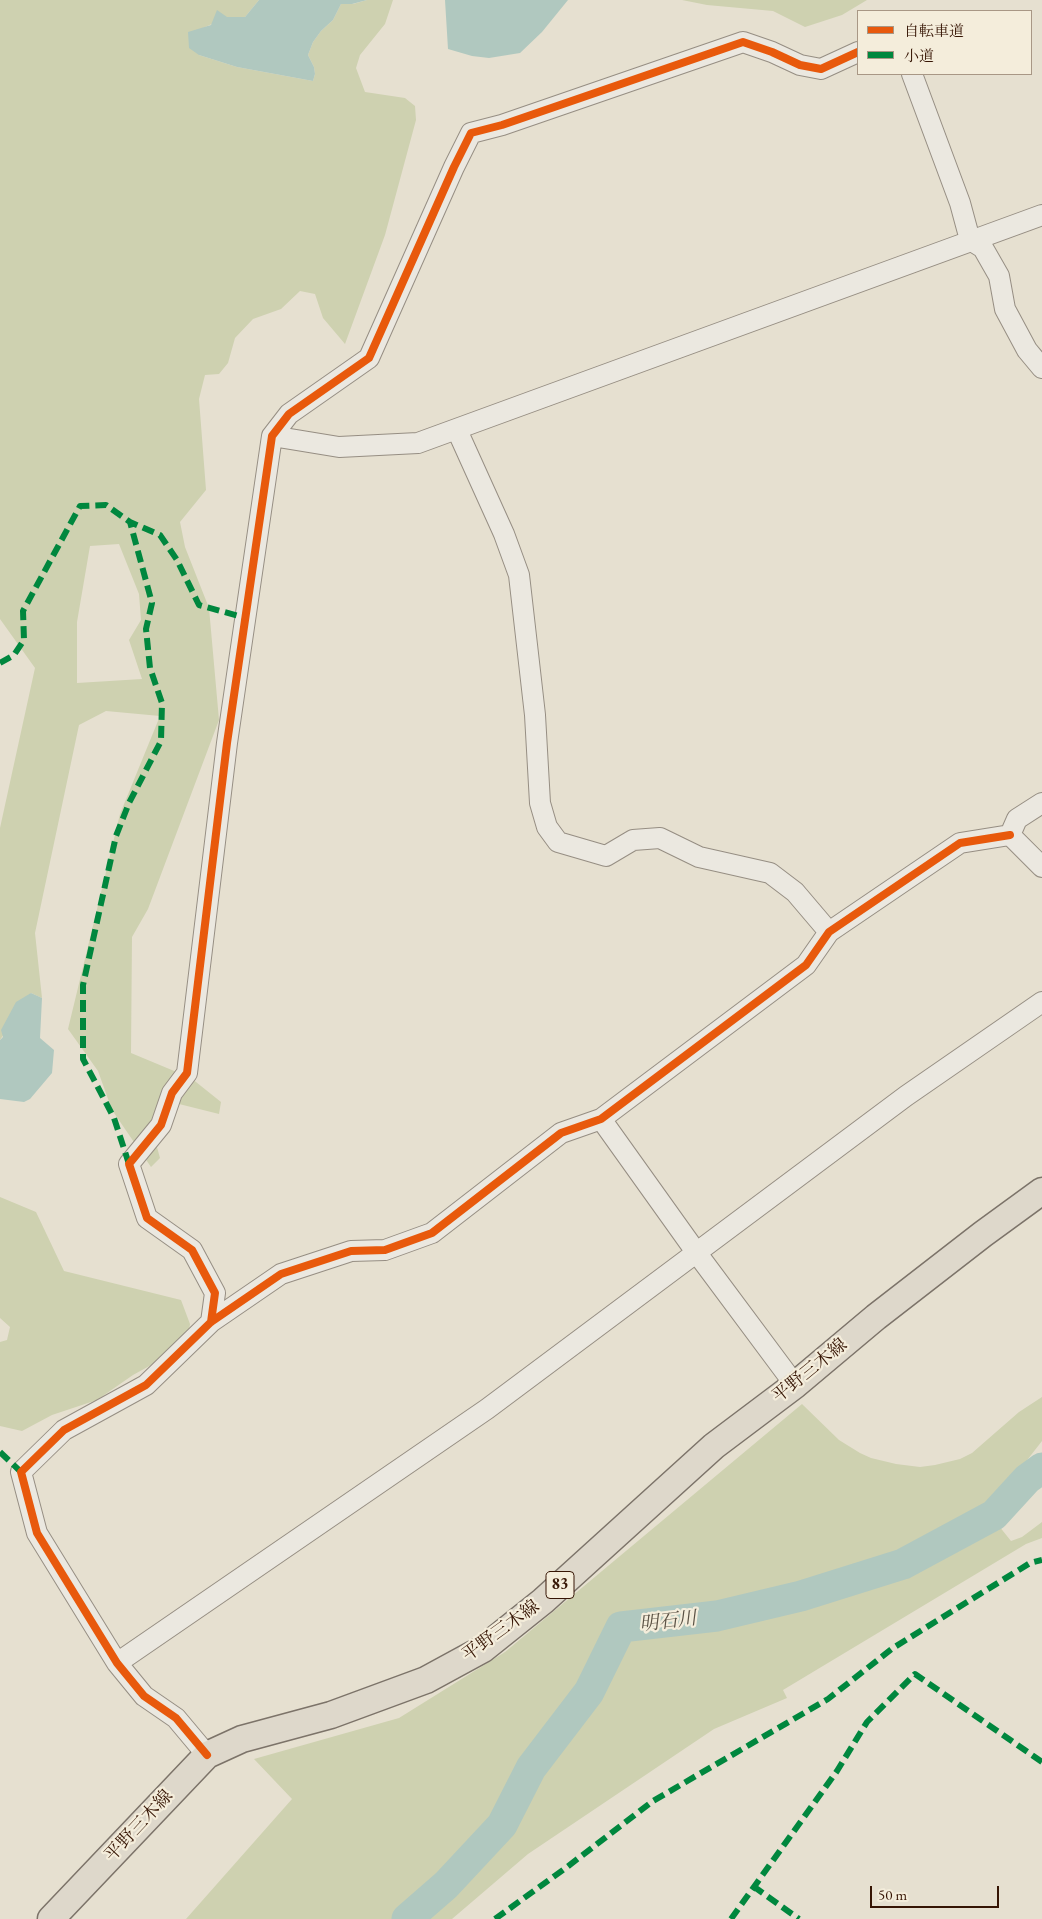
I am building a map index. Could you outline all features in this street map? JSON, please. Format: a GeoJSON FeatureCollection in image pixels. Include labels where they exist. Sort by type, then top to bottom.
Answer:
{"type":"FeatureCollection","features":[{"type":"Feature","properties":{"kind":"main road","name":"平野三木線"},"geometry":{"type":"LineString","coordinates":[[51,1919],[207,1755],[242,1739],[331,1715],[426,1680],[483,1649],[543,1601],[714,1446],[795,1385],[876,1316],[1042,1191]]}},
{"type":"Feature","properties":{"kind":"street"},"geometry":{"type":"LineString","coordinates":[[211,1322],[215,1293],[192,1250],[146,1218],[128,1164],[160,1125],[172,1093],[187,1073],[227,743],[272,436],[289,414],[369,358],[471,133],[502,126],[743,42],[772,52],[800,65],[821,69],[857,52]]}},
{"type":"Feature","properties":{"kind":"street"},"geometry":{"type":"LineString","coordinates":[[912,75],[960,202],[970,240],[983,248],[999,276],[1005,309],[1027,350],[1042,368]]}},
{"type":"Feature","properties":{"kind":"street"},"geometry":{"type":"LineString","coordinates":[[272,436],[339,447],[418,443],[1042,215]]}},
{"type":"Feature","properties":{"kind":"street"},"geometry":{"type":"LineString","coordinates":[[457,430],[504,534],[519,575],[535,715],[540,802],[547,828],[558,842],[606,856],[633,840],[660,838],[699,857],[770,873],[795,892],[830,932]]}},
{"type":"Feature","properties":{"kind":"street"},"geometry":{"type":"LineString","coordinates":[[1010,835],[1017,819],[1042,802]]}},
{"type":"Feature","properties":{"kind":"street"},"geometry":{"type":"LineString","coordinates":[[207,1755],[176,1718],[144,1696],[117,1663],[37,1533],[20,1472],[64,1430],[146,1385],[211,1322],[281,1274],[351,1251],[385,1250],[432,1234],[561,1133],[601,1119],[806,964],[830,932],[960,843],[1010,835]]}},
{"type":"Feature","properties":{"kind":"street"},"geometry":{"type":"LineString","coordinates":[[1010,835],[1042,867]]}},
{"type":"Feature","properties":{"kind":"street"},"geometry":{"type":"LineString","coordinates":[[117,1663],[487,1409],[906,1096],[1042,1002]]}},
{"type":"Feature","properties":{"kind":"street"},"geometry":{"type":"LineString","coordinates":[[601,1119],[696,1252],[795,1385]]}},
{"type":"Feature","properties":{"kind":"green space"},"geometry":{"type":"Polygon","coordinates":[[[0,0],[259,0],[245,17],[227,17],[201,29],[199,55],[237,67],[313,81],[314,67],[308,55],[313,42],[333,20],[341,4],[353,4],[367,0],[393,0],[385,24],[360,55],[356,68],[365,92],[405,98],[415,106],[416,120],[385,235],[345,344],[323,318],[315,294],[300,291],[281,309],[253,319],[235,338],[228,363],[219,374],[205,375],[199,399],[206,490],[180,522],[185,547],[209,608],[219,720],[148,909],[132,937],[131,1053],[191,1078],[221,1102],[219,1114],[179,1104],[169,1113],[153,1133],[160,1158],[151,1167],[112,1110],[98,1071],[68,1029],[120,814],[160,716],[106,711],[79,725],[35,933],[42,998],[31,993],[0,1040],[0,828],[35,668],[0,619],[0,0]],[[119,544],[90,546],[77,622],[77,683],[142,679],[129,640],[141,620],[139,594],[119,544]]]}},
{"type":"Feature","properties":{"kind":"green space"},"geometry":{"type":"Polygon","coordinates":[[[682,0],[867,0],[842,15],[805,27],[773,11],[707,5],[682,0]]]}},
{"type":"Feature","properties":{"kind":"green space"},"geometry":{"type":"Polygon","coordinates":[[[0,1197],[36,1212],[64,1271],[181,1300],[190,1324],[188,1337],[180,1349],[133,1375],[97,1400],[52,1415],[22,1431],[0,1426],[0,1342],[7,1340],[10,1327],[0,1318],[0,1197]]]}},
{"type":"Feature","properties":{"kind":"green space"},"geometry":{"type":"Polygon","coordinates":[[[1042,1397],[1042,1441],[1017,1473],[983,1506],[1011,1541],[1022,1537],[1042,1522],[1042,1538],[1026,1544],[783,1690],[787,1698],[714,1729],[528,1854],[452,1919],[186,1919],[292,1799],[254,1759],[399,1718],[505,1652],[802,1404],[839,1440],[860,1453],[871,1458],[896,1464],[920,1467],[960,1459],[972,1453],[1019,1412],[1042,1397]]]}},
{"type":"Feature","properties":{"kind":"shaded area"},"geometry":{"type":"Polygon","coordinates":[[[259,0],[367,0],[352,4],[341,4],[333,20],[313,42],[308,55],[314,67],[313,81],[237,67],[199,55],[189,48],[188,32],[211,25],[217,10],[227,17],[245,17],[259,0]]]}},
{"type":"Feature","properties":{"kind":"shaded area"},"geometry":{"type":"Polygon","coordinates":[[[445,0],[568,0],[542,32],[520,53],[489,58],[472,56],[448,49],[445,0]]]}},
{"type":"Feature","properties":{"kind":"shaded area"},"geometry":{"type":"Polygon","coordinates":[[[31,993],[42,998],[40,1038],[54,1050],[52,1073],[30,1099],[24,1102],[0,1099],[0,1040],[3,1037],[1,1030],[16,1002],[31,993]]]}},
{"type":"Feature","properties":{"kind":"waterway","name":"明石川"},"geometry":{"type":"LineString","coordinates":[[407,1919],[446,1885],[502,1825],[531,1768],[589,1692],[621,1627],[717,1616],[801,1596],[903,1564],[994,1515],[1027,1479],[1042,1468]]}},
{"type":"Feature","properties":{"kind":"marked path"},"geometry":{"type":"LineString","coordinates":[[0,663],[14,655],[24,640],[23,611],[80,506],[106,505],[130,522],[160,535],[177,560],[199,605],[246,618]]}},
{"type":"Feature","properties":{"kind":"marked path"},"geometry":{"type":"LineString","coordinates":[[129,1164],[114,1118],[83,1059],[83,985],[116,836],[129,803],[161,741],[162,703],[150,668],[146,629],[152,603],[130,522]]}},
{"type":"Feature","properties":{"kind":"marked path"},"geometry":{"type":"LineString","coordinates":[[0,1452],[21,1472]]}},
{"type":"Feature","properties":{"kind":"marked path"},"geometry":{"type":"LineString","coordinates":[[495,1919],[653,1801],[828,1699],[893,1648],[1030,1563],[1042,1560]]}},
{"type":"Feature","properties":{"kind":"marked path"},"geometry":{"type":"LineString","coordinates":[[731,1919],[837,1771],[867,1722],[915,1674],[1042,1762]]}},
{"type":"Feature","properties":{"kind":"marked path"},"geometry":{"type":"LineString","coordinates":[[753,1886],[799,1919]]}},
{"type":"Feature","properties":{"kind":"cycle path"},"geometry":{"type":"LineString","coordinates":[[211,1322],[215,1293],[192,1250],[147,1218],[129,1164],[161,1125],[172,1093],[187,1073],[227,743],[272,436],[289,414],[369,358],[471,133],[502,125],[743,42],[772,52],[800,65],[821,69],[857,52]]}},
{"type":"Feature","properties":{"kind":"cycle path"},"geometry":{"type":"LineString","coordinates":[[207,1755],[176,1718],[144,1696],[117,1663],[37,1533],[21,1472],[64,1430],[146,1385],[211,1322],[281,1274],[351,1251],[385,1250],[432,1233],[561,1133],[601,1119],[806,965],[829,932],[960,843],[1010,835]]}}]}
